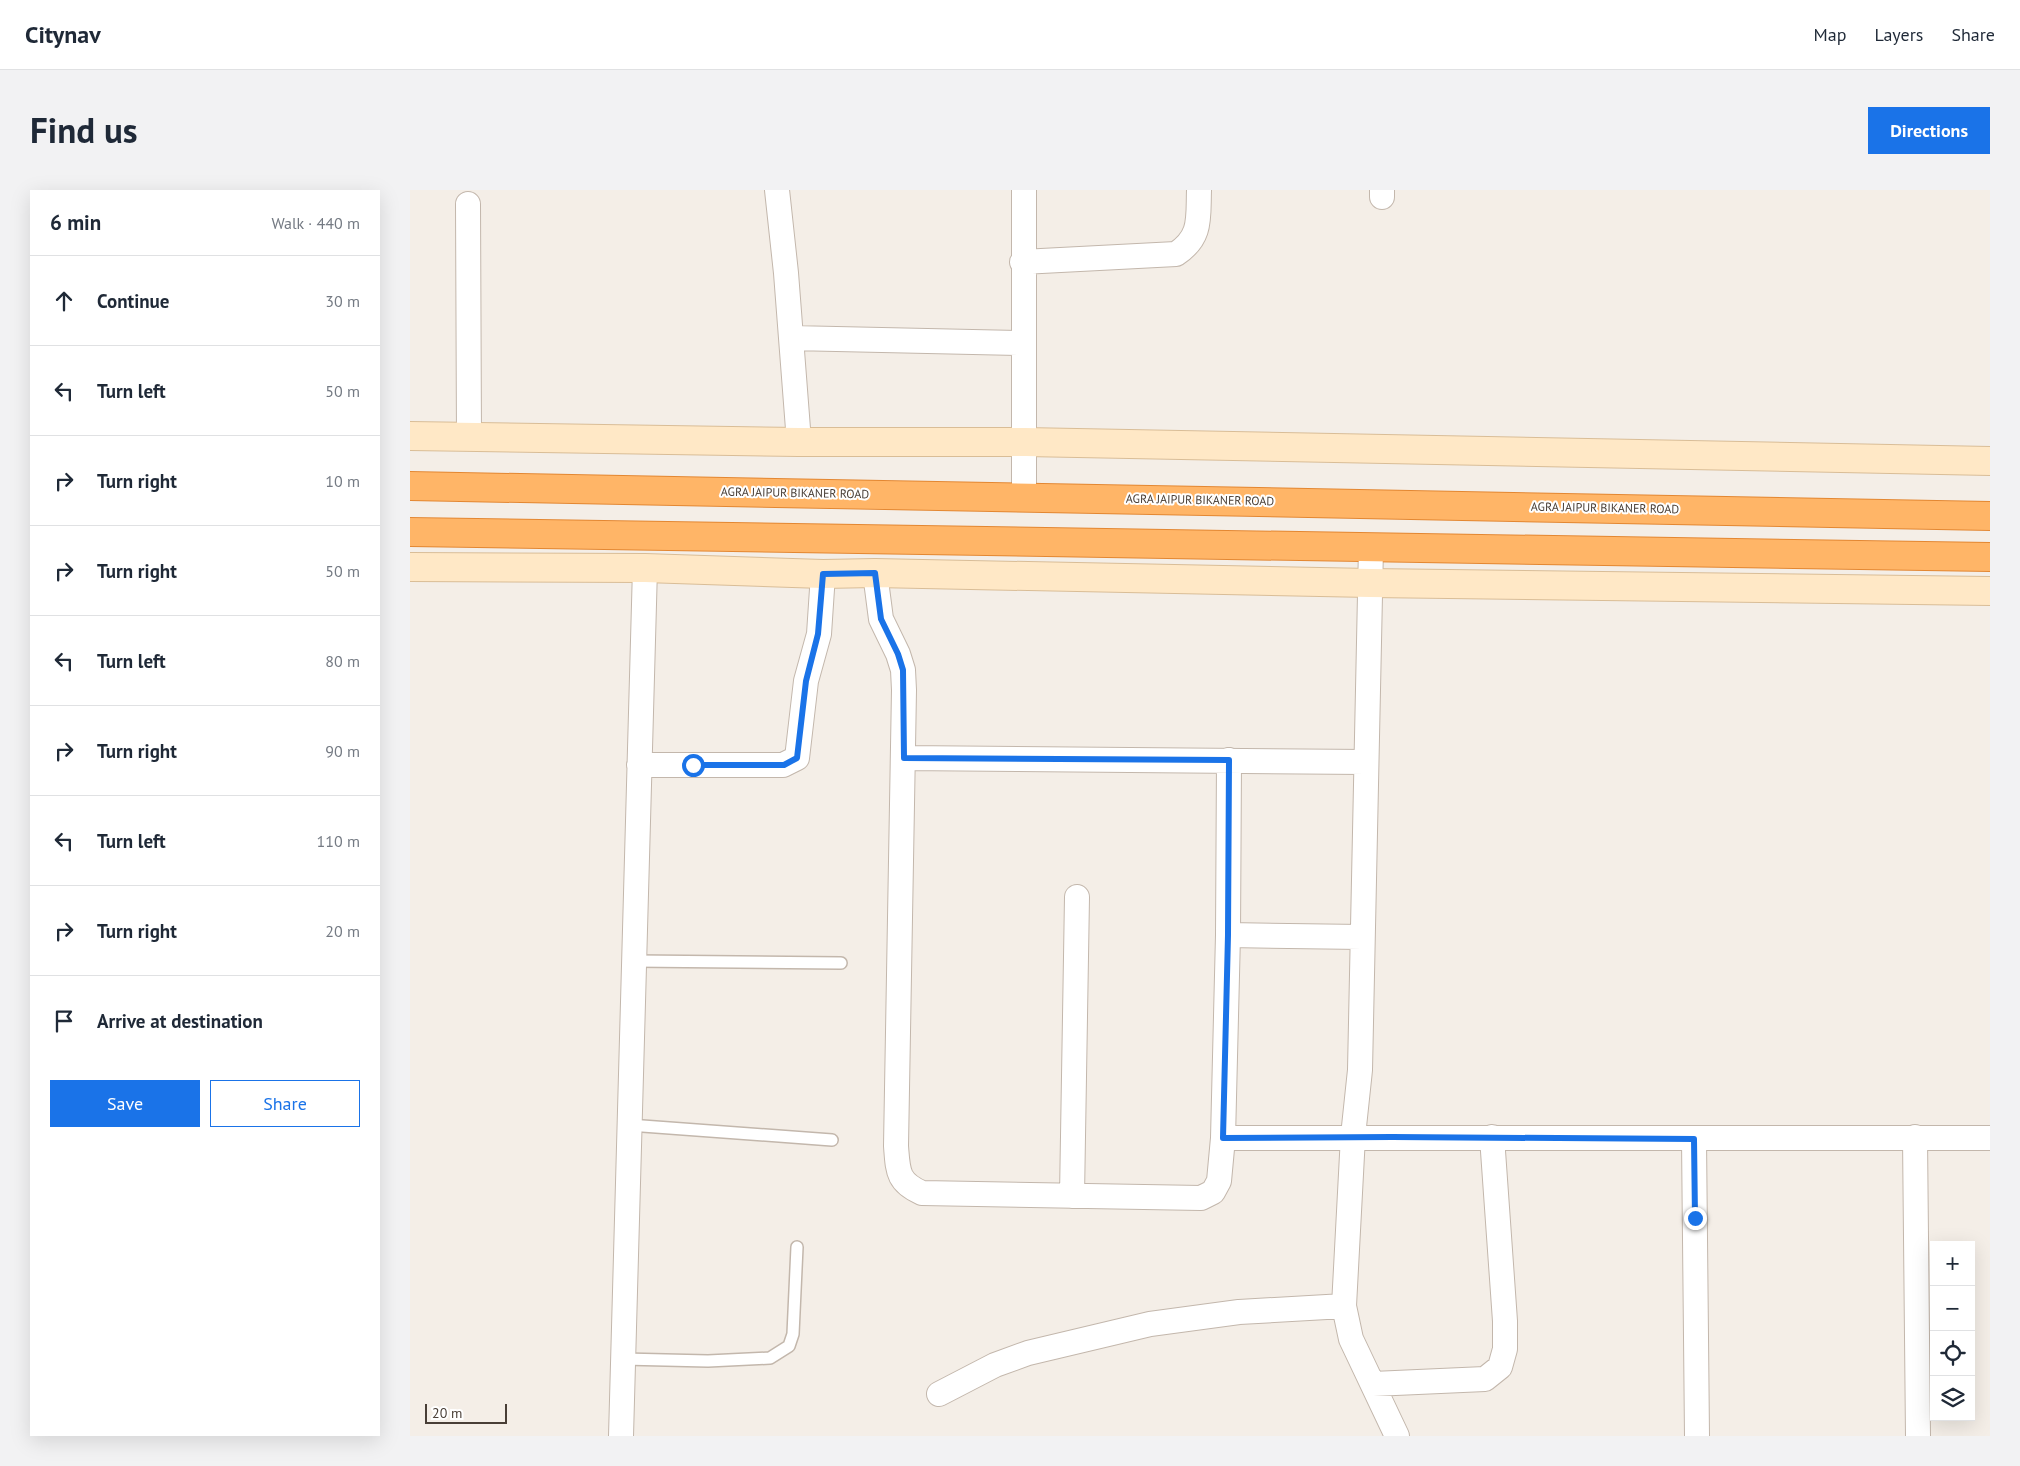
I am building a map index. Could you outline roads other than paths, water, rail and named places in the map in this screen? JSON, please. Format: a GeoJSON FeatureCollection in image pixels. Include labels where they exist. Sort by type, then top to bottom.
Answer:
{"type":"FeatureCollection","features":[{"type":"Feature","properties":{"kind":"highway","name":"AGRA JAIPUR BIKANER ROAD"},"geometry":{"type":"LineString","coordinates":[[410,486],[1024,496],[1990,516]]}},
{"type":"Feature","properties":{"kind":"highway"},"geometry":{"type":"LineString","coordinates":[[410,532],[1990,557]]}},
{"type":"Feature","properties":{"kind":"street"},"geometry":{"type":"LineString","coordinates":[[777,190],[799,442]]}},
{"type":"Feature","properties":{"kind":"street"},"geometry":{"type":"LineString","coordinates":[[1024,190],[1022,262],[1024,496]]}},
{"type":"Feature","properties":{"kind":"street"},"geometry":{"type":"LineString","coordinates":[[1022,262],[1176,254],[1189,246],[1195,234],[1198,221],[1200,190]]}},
{"type":"Feature","properties":{"kind":"street"},"geometry":{"type":"LineString","coordinates":[[468,204],[469,437]]}},
{"type":"Feature","properties":{"kind":"street"},"geometry":{"type":"LineString","coordinates":[[791,338],[1022,343]]}},
{"type":"Feature","properties":{"kind":"street"},"geometry":{"type":"LineString","coordinates":[[410,436],[799,442],[1025,442],[1990,462]]}},
{"type":"Feature","properties":{"kind":"street"},"geometry":{"type":"LineString","coordinates":[[1371,547],[1360,1070],[1353,1136],[1344,1306],[1351,1339],[1397,1436]]}},
{"type":"Feature","properties":{"kind":"street"},"geometry":{"type":"LineString","coordinates":[[410,567],[645,568],[823,574],[875,573],[1370,583],[1990,591]]}},
{"type":"Feature","properties":{"kind":"street"},"geometry":{"type":"LineString","coordinates":[[621,1436],[645,568]]}},
{"type":"Feature","properties":{"kind":"street"},"geometry":{"type":"LineString","coordinates":[[875,573],[881,619],[898,654],[903,670],[904,758],[896,1146],[898,1172],[908,1187],[922,1193],[1072,1196],[1201,1198],[1213,1192],[1219,1181],[1223,1138],[1228,935],[1229,760]]}},
{"type":"Feature","properties":{"kind":"street"},"geometry":{"type":"LineString","coordinates":[[639,765],[784,765],[797,758],[806,681],[818,634],[823,574]]}},
{"type":"Feature","properties":{"kind":"street"},"geometry":{"type":"LineString","coordinates":[[904,758],[1366,762]]}},
{"type":"Feature","properties":{"kind":"street"},"geometry":{"type":"LineString","coordinates":[[1072,1196],[1077,897]]}},
{"type":"Feature","properties":{"kind":"street"},"geometry":{"type":"LineString","coordinates":[[1228,935],[1362,937]]}},
{"type":"Feature","properties":{"kind":"street"},"geometry":{"type":"LineString","coordinates":[[1223,1138],[1353,1136],[1694,1139],[1990,1138]]}},
{"type":"Feature","properties":{"kind":"street"},"geometry":{"type":"LineString","coordinates":[[1373,1384],[1485,1379],[1500,1367],[1505,1349],[1505,1321],[1492,1137]]}},
{"type":"Feature","properties":{"kind":"street"},"geometry":{"type":"LineString","coordinates":[[1916,1137],[1918,1436]]}},
{"type":"Feature","properties":{"kind":"street"},"geometry":{"type":"LineString","coordinates":[[1694,1139],[1697,1436]]}},
{"type":"Feature","properties":{"kind":"street"},"geometry":{"type":"LineString","coordinates":[[939,1394],[995,1365],[1028,1353],[1141,1326],[1239,1312],[1344,1306]]}},
{"type":"Feature","properties":{"kind":"lane"},"geometry":{"type":"LineString","coordinates":[[634,961],[841,963]]}},
{"type":"Feature","properties":{"kind":"lane"},"geometry":{"type":"LineString","coordinates":[[629,1125],[832,1140]]}},
{"type":"Feature","properties":{"kind":"lane"},"geometry":{"type":"LineString","coordinates":[[623,1368],[770,1358],[788,1346],[793,1334],[797,1247]]}}]}
